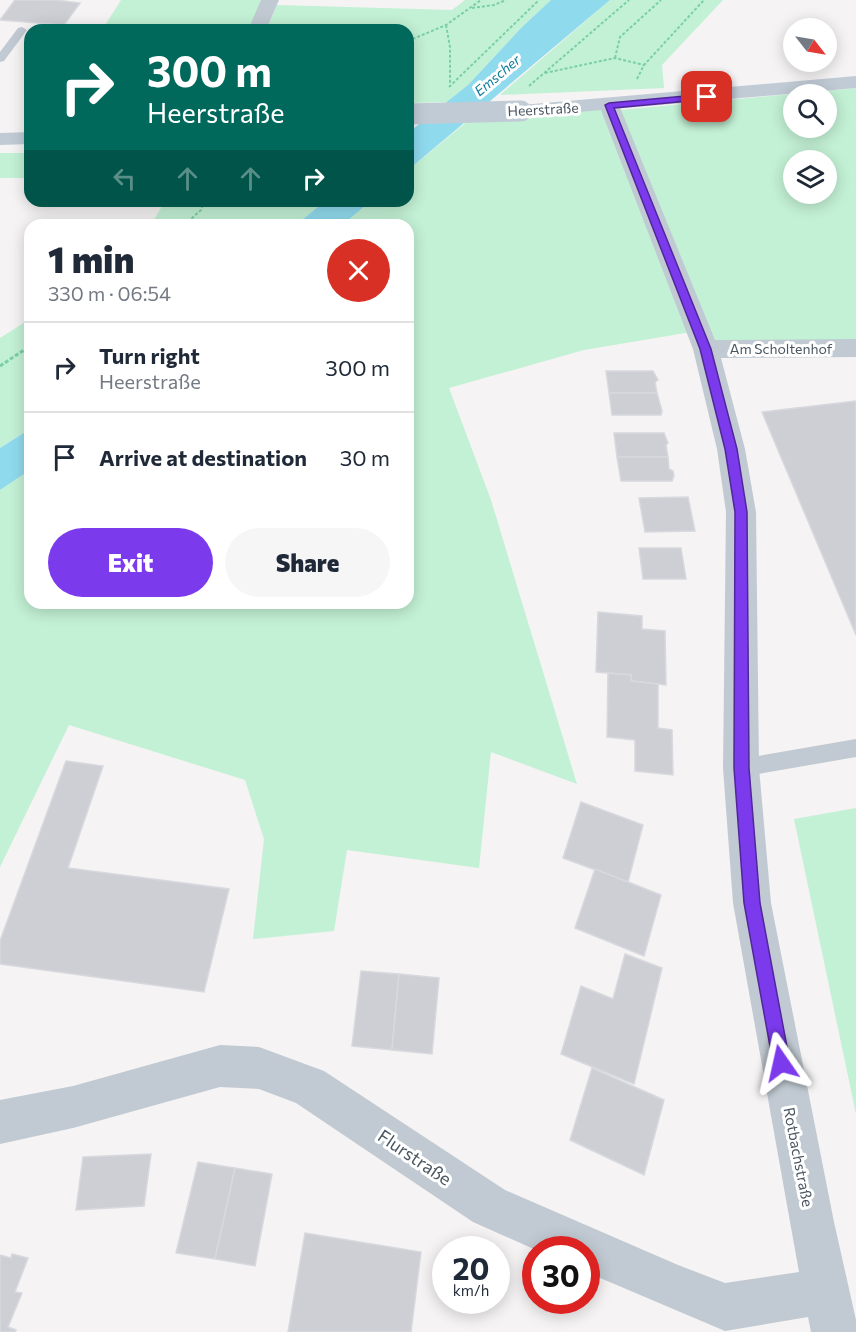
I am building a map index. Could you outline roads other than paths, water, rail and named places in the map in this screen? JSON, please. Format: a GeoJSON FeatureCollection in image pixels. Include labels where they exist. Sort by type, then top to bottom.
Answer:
{"type":"FeatureCollection","features":[{"type":"Feature","properties":{"kind":"main road","name":"Heerstraße"},"geometry":{"type":"LineString","coordinates":[[414,114],[521,111],[624,104],[856,82]]}},
{"type":"Feature","properties":{"kind":"main road"},"geometry":{"type":"LineString","coordinates":[[0,139],[24,138]]}},
{"type":"Feature","properties":{"kind":"street"},"geometry":{"type":"LineString","coordinates":[[260,24],[270,0]]}},
{"type":"Feature","properties":{"kind":"street","name":"Rotbachstraße"},"geometry":{"type":"LineString","coordinates":[[624,104],[706,349],[731,449],[741,512],[741,768],[752,903],[830,1312]]}},
{"type":"Feature","properties":{"kind":"street","name":"Am Scholtenhof"},"geometry":{"type":"LineString","coordinates":[[706,349],[856,348]]}},
{"type":"Feature","properties":{"kind":"street","name":"Flurstraße"},"geometry":{"type":"LineString","coordinates":[[0,1122],[73,1107],[220,1066],[259,1068],[309,1086],[489,1206],[670,1285],[725,1307],[830,1312]]}},
{"type":"Feature","properties":{"kind":"lane"},"geometry":{"type":"LineString","coordinates":[[0,59],[22,30]]}},
{"type":"Feature","properties":{"kind":"lane"},"geometry":{"type":"LineString","coordinates":[[741,768],[856,748]]}},
{"type":"Feature","properties":{"kind":"water","name":"Emscher"},"geometry":{"type":"Polygon","coordinates":[[[551,0],[610,0],[414,165],[414,128],[468,85],[522,27],[551,0]]]}},
{"type":"Feature","properties":{"kind":"water"},"geometry":{"type":"Polygon","coordinates":[[[318,207],[364,207],[349,219],[303,219],[318,207]]]}},
{"type":"Feature","properties":{"kind":"water"},"geometry":{"type":"Polygon","coordinates":[[[24,433],[24,474],[0,490],[0,448],[24,433]]]}}]}
